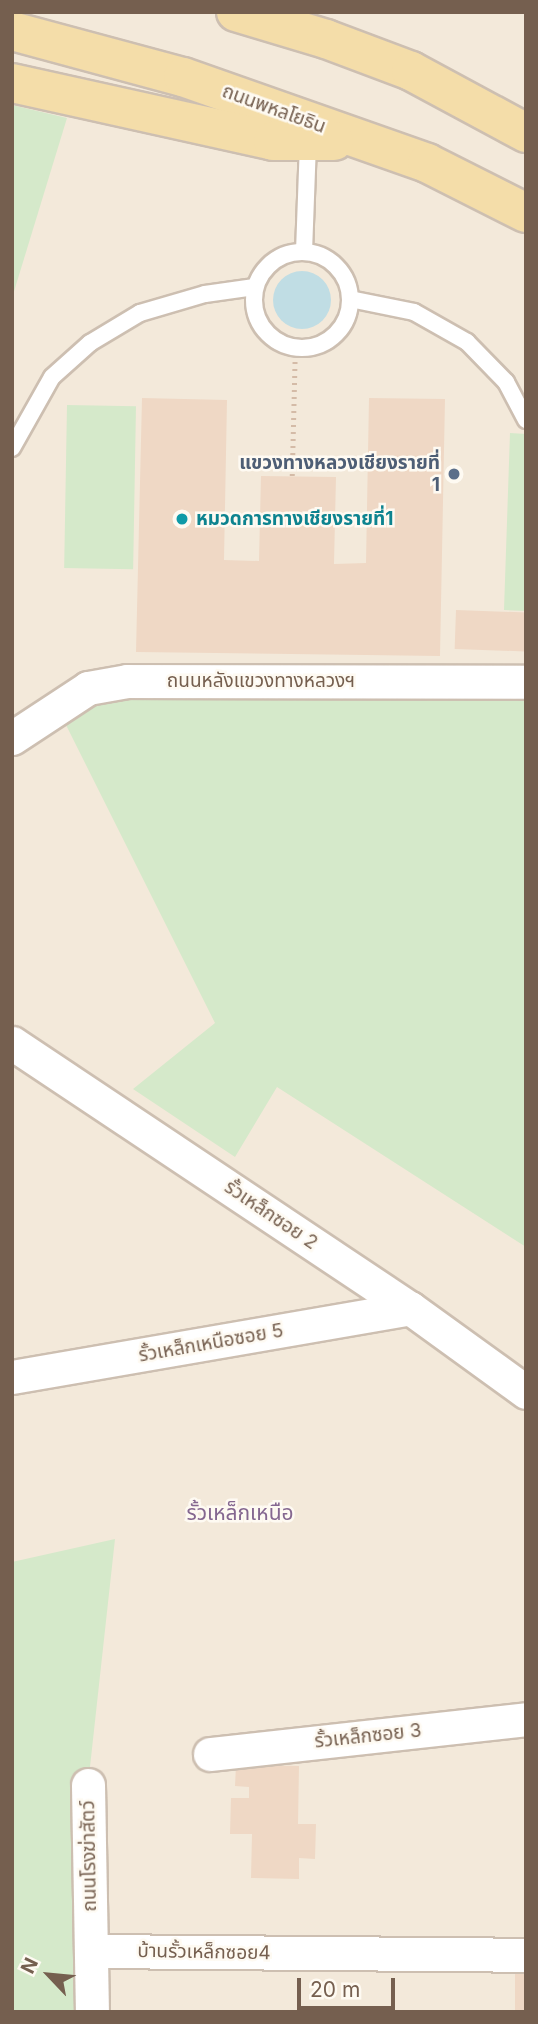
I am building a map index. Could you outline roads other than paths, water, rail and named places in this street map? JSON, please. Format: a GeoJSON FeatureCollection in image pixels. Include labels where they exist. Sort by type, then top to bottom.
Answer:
{"type":"FeatureCollection","features":[{"type":"Feature","properties":{"kind":"main road"},"geometry":{"type":"LineString","coordinates":[[236,12],[326,39]]}},
{"type":"Feature","properties":{"kind":"main road"},"geometry":{"type":"LineString","coordinates":[[266,12],[326,39],[411,71],[526,133]]}},
{"type":"Feature","properties":{"kind":"main road","name":"ถนนพหลโยธิน"},"geometry":{"type":"LineString","coordinates":[[12,31],[183,77],[427,163],[526,213]]}},
{"type":"Feature","properties":{"kind":"main road"},"geometry":{"type":"LineString","coordinates":[[12,83],[273,141],[364,142]]}},
{"type":"Feature","properties":{"kind":"street","name":"ถนนหลังแขวงทางหลวงฯ"},"geometry":{"type":"LineString","coordinates":[[12,738],[89,688],[127,681],[526,682]]}},
{"type":"Feature","properties":{"kind":"street","name":"รั้วเหล็กซอย 2"},"geometry":{"type":"LineString","coordinates":[[12,1044],[410,1308],[526,1392]]}},
{"type":"Feature","properties":{"kind":"street","name":"รั้วเหล็กเหนือซอย 5"},"geometry":{"type":"LineString","coordinates":[[12,1377],[410,1308]]}},
{"type":"Feature","properties":{"kind":"street","name":"รั้วเหล็กซอย 3"},"geometry":{"type":"LineString","coordinates":[[210,1754],[526,1719]]}},
{"type":"Feature","properties":{"kind":"street","name":"ถนนโรงฆ่าสัตว์"},"geometry":{"type":"LineString","coordinates":[[88,1785],[92,2012]]}},
{"type":"Feature","properties":{"kind":"street","name":"บ้านรั้วเหล็กซอย4"},"geometry":{"type":"LineString","coordinates":[[91,1951],[526,1955]]}},
{"type":"Feature","properties":{"kind":"lane"},"geometry":{"type":"LineString","coordinates":[[304,252],[308,141]]}},
{"type":"Feature","properties":{"kind":"lane"},"geometry":{"type":"LineString","coordinates":[[304,252],[321,256],[342,273],[350,299],[339,331],[319,346],[295,349],[262,329],[255,314],[255,287],[270,264],[282,256],[304,252]]}},
{"type":"Feature","properties":{"kind":"lane"},"geometry":{"type":"LineString","coordinates":[[12,448],[52,377],[90,343],[140,313],[205,294],[255,287]]}},
{"type":"Feature","properties":{"kind":"lane"},"geometry":{"type":"LineString","coordinates":[[350,299],[414,312],[467,342],[506,382],[526,420]]}},
{"type":"Feature","properties":{"kind":"water"},"geometry":{"type":"Polygon","coordinates":[[[296,271],[308,271],[323,279],[331,294],[331,306],[323,321],[308,329],[296,329],[281,321],[273,306],[273,294],[281,279],[296,271]]]}},
{"type":"Feature","properties":{"kind":"place","name":"แขวงทางหลวงเชียงรายที่ 1"},"geometry":{"type":"Point","coordinates":[454,474]}},
{"type":"Feature","properties":{"kind":"place","name":"หมวดการทางเชียงรายที่1"},"geometry":{"type":"Point","coordinates":[182,519]}},
{"type":"Feature","properties":{"kind":"district","name":"รั้วเหล็กเหนือ"},"geometry":{"type":"Point","coordinates":[240,1513]}}]}
